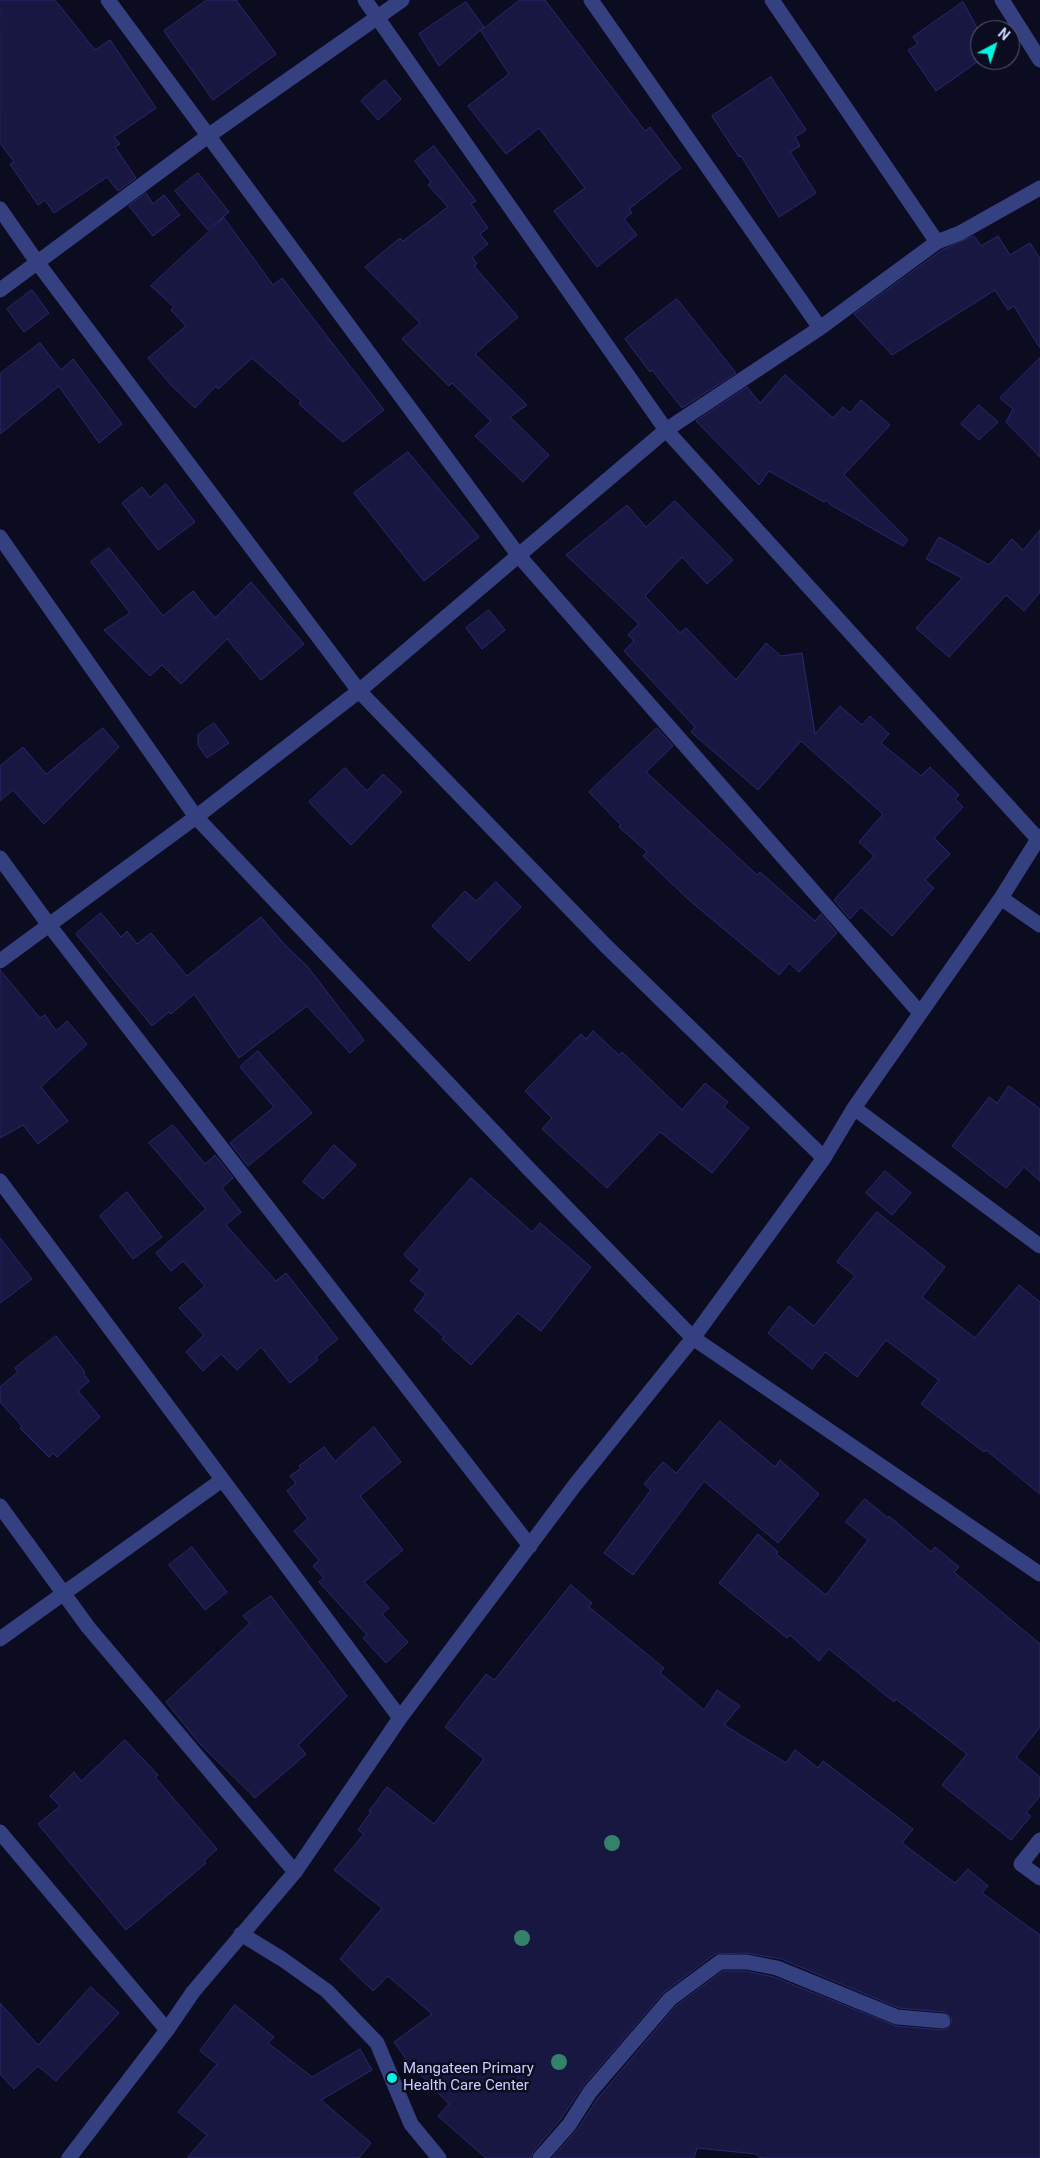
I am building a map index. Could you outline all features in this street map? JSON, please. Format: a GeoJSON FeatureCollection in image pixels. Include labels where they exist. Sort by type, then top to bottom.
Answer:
{"type":"FeatureCollection","features":[{"type":"Feature","properties":{"kind":"street"},"geometry":{"type":"LineString","coordinates":[[108,0],[519,556],[920,1013]]}},
{"type":"Feature","properties":{"kind":"street"},"geometry":{"type":"LineString","coordinates":[[69,2158],[167,2030],[192,1992],[294,1872],[400,1718],[575,1485],[693,1338],[824,1158],[854,1108],[1001,898],[1039,838],[666,430],[365,0]]}},
{"type":"Feature","properties":{"kind":"street"},"geometry":{"type":"LineString","coordinates":[[0,290],[208,136],[402,0]]}},
{"type":"Feature","properties":{"kind":"street"},"geometry":{"type":"LineString","coordinates":[[591,0],[820,328]]}},
{"type":"Feature","properties":{"kind":"street"},"geometry":{"type":"LineString","coordinates":[[772,0],[937,242]]}},
{"type":"Feature","properties":{"kind":"street"},"geometry":{"type":"LineString","coordinates":[[1002,0],[1040,60]]}},
{"type":"Feature","properties":{"kind":"street"},"geometry":{"type":"LineString","coordinates":[[0,961],[196,817],[358,691],[666,430],[820,328],[937,242],[960,233],[1040,188]]}},
{"type":"Feature","properties":{"kind":"street"},"geometry":{"type":"LineString","coordinates":[[0,209],[37,262],[358,691],[605,945],[824,1158]]}},
{"type":"Feature","properties":{"kind":"street"},"geometry":{"type":"LineString","coordinates":[[0,537],[196,817],[528,1168],[693,1338],[1040,1574]]}},
{"type":"Feature","properties":{"kind":"street"},"geometry":{"type":"LineString","coordinates":[[0,858],[49,925],[530,1546]]}},
{"type":"Feature","properties":{"kind":"street"},"geometry":{"type":"LineString","coordinates":[[1001,898],[1040,925]]}},
{"type":"Feature","properties":{"kind":"street"},"geometry":{"type":"LineString","coordinates":[[854,1108],[1040,1246]]}},
{"type":"Feature","properties":{"kind":"street"},"geometry":{"type":"LineString","coordinates":[[0,1181],[400,1718]]}},
{"type":"Feature","properties":{"kind":"street"},"geometry":{"type":"LineString","coordinates":[[0,1639],[222,1480]]}},
{"type":"Feature","properties":{"kind":"street"},"geometry":{"type":"LineString","coordinates":[[0,1506],[88,1627],[294,1872]]}},
{"type":"Feature","properties":{"kind":"street"},"geometry":{"type":"LineString","coordinates":[[0,1832],[167,2030]]}},
{"type":"Feature","properties":{"kind":"street"},"geometry":{"type":"LineString","coordinates":[[1040,1840],[1022,1864],[1040,1878]]}},
{"type":"Feature","properties":{"kind":"street"},"geometry":{"type":"LineString","coordinates":[[241,1934],[282,1959],[327,1991],[377,2043],[411,2124],[439,2158]]}},
{"type":"Feature","properties":{"kind":"street"},"geometry":{"type":"LineString","coordinates":[[540,2158],[569,2125],[590,2092],[670,1999],[720,1962],[746,1962],[777,1968],[898,2017],[943,2021]]}},
{"type":"Feature","properties":{"kind":"building"},"geometry":{"type":"Polygon","coordinates":[[[0,0],[55,0],[95,50],[110,40],[156,108],[114,137],[120,144],[115,147],[136,178],[118,191],[107,177],[54,213],[45,200],[38,205],[10,164],[14,162],[0,143],[0,0]]]}},
{"type":"Feature","properties":{"kind":"building"},"geometry":{"type":"Polygon","coordinates":[[[207,0],[236,0],[276,54],[213,100],[164,31],[207,0]]]}},
{"type":"Feature","properties":{"kind":"building"},"geometry":{"type":"Polygon","coordinates":[[[520,0],[545,0],[645,131],[650,127],[681,168],[629,209],[632,213],[624,219],[637,235],[597,267],[554,211],[585,188],[539,128],[506,154],[468,106],[509,74],[481,31],[520,0]]]}},
{"type":"Feature","properties":{"kind":"building"},"geometry":{"type":"Polygon","coordinates":[[[466,2],[484,27],[439,66],[419,34],[466,2]]]}},
{"type":"Feature","properties":{"kind":"building"},"geometry":{"type":"Polygon","coordinates":[[[963,2],[973,20],[970,20],[970,67],[936,91],[908,50],[918,44],[913,37],[963,2]]]}},
{"type":"Feature","properties":{"kind":"building"},"geometry":{"type":"Polygon","coordinates":[[[771,77],[806,130],[795,137],[800,146],[790,152],[816,193],[779,217],[741,156],[739,157],[712,116],[771,77]]]}},
{"type":"Feature","properties":{"kind":"building"},"geometry":{"type":"Polygon","coordinates":[[[385,80],[401,99],[378,120],[361,101],[385,80]]]}},
{"type":"Feature","properties":{"kind":"building"},"geometry":{"type":"Polygon","coordinates":[[[434,146],[476,201],[471,204],[488,228],[480,234],[488,244],[472,257],[477,264],[474,266],[518,317],[475,354],[527,405],[510,417],[549,455],[523,482],[475,436],[491,421],[452,383],[449,386],[402,339],[420,323],[365,267],[400,238],[403,241],[448,207],[428,185],[431,182],[415,161],[434,146]]]}},
{"type":"Feature","properties":{"kind":"building"},"geometry":{"type":"Polygon","coordinates":[[[198,173],[229,212],[208,230],[175,191],[198,173]]]}},
{"type":"Feature","properties":{"kind":"building"},"geometry":{"type":"Polygon","coordinates":[[[146,193],[153,204],[164,195],[180,215],[153,236],[129,206],[146,193]]]}},
{"type":"Feature","properties":{"kind":"building"},"geometry":{"type":"Polygon","coordinates":[[[224,218],[273,285],[282,278],[384,410],[343,442],[299,404],[301,401],[252,358],[218,389],[216,386],[195,408],[171,385],[148,358],[186,326],[171,310],[174,307],[151,286],[224,218]]]}},
{"type":"Feature","properties":{"kind":"building"},"geometry":{"type":"Polygon","coordinates":[[[974,236],[981,246],[998,236],[1010,255],[1030,243],[1040,259],[1040,348],[1014,306],[1008,310],[995,290],[892,355],[854,314],[942,250],[974,236]]]}},
{"type":"Feature","properties":{"kind":"building"},"geometry":{"type":"Polygon","coordinates":[[[32,290],[49,313],[24,332],[7,309],[32,290]]]}},
{"type":"Feature","properties":{"kind":"building"},"geometry":{"type":"Polygon","coordinates":[[[677,299],[736,373],[682,408],[652,370],[650,372],[625,339],[677,299]]]}},
{"type":"Feature","properties":{"kind":"building"},"geometry":{"type":"Polygon","coordinates":[[[40,343],[61,370],[73,359],[122,424],[99,443],[59,386],[0,434],[0,374],[40,343]]]}},
{"type":"Feature","properties":{"kind":"building"},"geometry":{"type":"Polygon","coordinates":[[[1040,358],[1040,457],[1006,422],[1013,409],[1000,398],[1040,358]]]}},
{"type":"Feature","properties":{"kind":"building"},"geometry":{"type":"Polygon","coordinates":[[[785,375],[833,418],[843,407],[850,413],[861,400],[890,425],[844,475],[908,540],[903,546],[831,505],[826,500],[824,502],[769,471],[759,485],[696,421],[747,387],[760,403],[785,375]]]}},
{"type":"Feature","properties":{"kind":"building"},"geometry":{"type":"Polygon","coordinates":[[[979,405],[998,422],[979,440],[961,424],[979,405]]]}},
{"type":"Feature","properties":{"kind":"building"},"geometry":{"type":"Polygon","coordinates":[[[408,452],[479,537],[424,581],[354,493],[408,452]]]}},
{"type":"Feature","properties":{"kind":"building"},"geometry":{"type":"Polygon","coordinates":[[[166,484],[195,522],[158,550],[122,503],[142,487],[150,497],[166,484]]]}},
{"type":"Feature","properties":{"kind":"building"},"geometry":{"type":"Polygon","coordinates":[[[675,501],[733,560],[707,584],[682,557],[645,596],[680,633],[686,628],[736,680],[766,643],[781,656],[802,653],[815,734],[840,706],[862,725],[870,716],[889,734],[881,743],[921,776],[930,767],[959,795],[955,799],[963,807],[934,838],[950,854],[925,880],[934,888],[892,936],[861,907],[850,919],[834,900],[874,856],[859,842],[883,814],[801,741],[758,790],[691,732],[695,727],[624,651],[634,641],[628,635],[639,624],[566,555],[627,505],[646,527],[675,501]]]}},
{"type":"Feature","properties":{"kind":"building"},"geometry":{"type":"Polygon","coordinates":[[[1040,530],[1040,592],[1024,611],[1006,595],[949,657],[916,628],[962,578],[926,559],[939,537],[989,565],[1012,539],[1023,550],[1040,530]]]}},
{"type":"Feature","properties":{"kind":"building"},"geometry":{"type":"Polygon","coordinates":[[[109,548],[163,616],[193,591],[215,618],[251,582],[304,644],[261,680],[227,639],[181,684],[162,665],[150,676],[104,630],[130,613],[91,562],[109,548]]]}},
{"type":"Feature","properties":{"kind":"building"},"geometry":{"type":"Polygon","coordinates":[[[489,610],[505,630],[482,649],[466,628],[489,610]]]}},
{"type":"Feature","properties":{"kind":"building"},"geometry":{"type":"Polygon","coordinates":[[[214,723],[229,743],[207,758],[198,745],[198,735],[214,723]]]}},
{"type":"Feature","properties":{"kind":"building"},"geometry":{"type":"Polygon","coordinates":[[[103,728],[119,747],[44,824],[13,790],[0,801],[0,766],[23,747],[46,774],[103,728]]]}},
{"type":"Feature","properties":{"kind":"building"},"geometry":{"type":"Polygon","coordinates":[[[657,728],[673,746],[646,772],[757,875],[760,872],[815,921],[821,914],[837,933],[799,972],[789,963],[779,975],[689,900],[643,856],[647,852],[619,827],[621,825],[589,792],[657,728]]]}},
{"type":"Feature","properties":{"kind":"building"},"geometry":{"type":"Polygon","coordinates":[[[345,768],[367,791],[383,774],[402,792],[351,845],[309,802],[345,768]]]}},
{"type":"Feature","properties":{"kind":"building"},"geometry":{"type":"Polygon","coordinates":[[[496,882],[521,907],[469,961],[432,926],[465,891],[476,901],[496,882]]]}},
{"type":"Feature","properties":{"kind":"building"},"geometry":{"type":"Polygon","coordinates":[[[101,913],[121,937],[127,931],[137,944],[151,933],[187,976],[261,917],[285,945],[307,966],[364,1040],[350,1053],[307,1006],[239,1058],[194,994],[171,1014],[169,1012],[152,1026],[76,934],[101,913]]]}},
{"type":"Feature","properties":{"kind":"building"},"geometry":{"type":"Polygon","coordinates":[[[0,970],[40,1018],[45,1015],[56,1031],[67,1021],[87,1044],[41,1087],[68,1121],[38,1144],[23,1125],[0,1138],[0,970]]]}},
{"type":"Feature","properties":{"kind":"building"},"geometry":{"type":"Polygon","coordinates":[[[593,1031],[619,1055],[622,1052],[682,1110],[705,1083],[728,1102],[724,1107],[749,1128],[712,1173],[660,1132],[607,1188],[542,1129],[552,1118],[525,1091],[581,1034],[586,1039],[593,1031]]]}},
{"type":"Feature","properties":{"kind":"building"},"geometry":{"type":"Polygon","coordinates":[[[258,1051],[312,1113],[248,1166],[230,1143],[274,1107],[240,1067],[258,1051]]]}},
{"type":"Feature","properties":{"kind":"building"},"geometry":{"type":"Polygon","coordinates":[[[1009,1086],[1040,1109],[1040,1181],[1024,1167],[1006,1188],[952,1146],[989,1097],[997,1103],[1009,1086]]]}},
{"type":"Feature","properties":{"kind":"building"},"geometry":{"type":"Polygon","coordinates":[[[173,1125],[205,1164],[215,1155],[233,1178],[222,1188],[241,1212],[226,1225],[276,1281],[286,1273],[338,1339],[316,1357],[318,1360],[290,1383],[261,1347],[237,1370],[221,1354],[203,1371],[186,1352],[204,1335],[179,1308],[205,1286],[183,1261],[171,1271],[156,1253],[206,1209],[149,1143],[173,1125]]]}},
{"type":"Feature","properties":{"kind":"building"},"geometry":{"type":"Polygon","coordinates":[[[334,1145],[356,1165],[323,1199],[303,1182],[334,1145]]]}},
{"type":"Feature","properties":{"kind":"building"},"geometry":{"type":"Polygon","coordinates":[[[885,1171],[911,1193],[892,1215],[866,1193],[885,1171]]]}},
{"type":"Feature","properties":{"kind":"building"},"geometry":{"type":"Polygon","coordinates":[[[471,1178],[532,1232],[540,1223],[591,1267],[541,1331],[518,1313],[471,1365],[414,1310],[426,1294],[410,1281],[420,1270],[404,1255],[471,1178]]]}},
{"type":"Feature","properties":{"kind":"building"},"geometry":{"type":"Polygon","coordinates":[[[127,1192],[162,1237],[133,1259],[100,1216],[127,1192]]]}},
{"type":"Feature","properties":{"kind":"building"},"geometry":{"type":"Polygon","coordinates":[[[877,1212],[945,1267],[922,1297],[975,1338],[1019,1285],[1040,1302],[1040,1494],[986,1450],[984,1452],[921,1404],[939,1380],[886,1340],[857,1377],[825,1352],[812,1369],[768,1333],[789,1306],[814,1326],[855,1276],[837,1262],[877,1212]]]}},
{"type":"Feature","properties":{"kind":"building"},"geometry":{"type":"Polygon","coordinates":[[[0,1238],[32,1279],[0,1303],[0,1238]]]}},
{"type":"Feature","properties":{"kind":"building"},"geometry":{"type":"Polygon","coordinates":[[[56,1336],[85,1372],[83,1373],[89,1381],[78,1391],[100,1417],[57,1457],[53,1453],[49,1457],[20,1428],[22,1426],[0,1402],[0,1387],[18,1372],[15,1368],[56,1336]]]}},
{"type":"Feature","properties":{"kind":"building"},"geometry":{"type":"Polygon","coordinates":[[[720,1421],[775,1467],[780,1460],[819,1494],[778,1543],[704,1481],[633,1575],[604,1553],[651,1490],[644,1484],[663,1462],[676,1473],[720,1421]]]}},
{"type":"Feature","properties":{"kind":"building"},"geometry":{"type":"Polygon","coordinates":[[[374,1427],[401,1462],[360,1496],[403,1550],[364,1582],[389,1608],[382,1614],[408,1642],[386,1663],[363,1638],[367,1635],[319,1582],[324,1578],[313,1566],[319,1560],[294,1531],[308,1519],[287,1491],[296,1483],[290,1476],[301,1468],[299,1466],[324,1447],[335,1461],[374,1427]]]}},
{"type":"Feature","properties":{"kind":"building"},"geometry":{"type":"Polygon","coordinates":[[[865,1499],[888,1518],[889,1516],[931,1552],[935,1547],[959,1567],[954,1572],[1040,1644],[1040,1727],[1016,1757],[1040,1777],[1040,1796],[1026,1813],[1031,1816],[1011,1840],[942,1785],[967,1754],[896,1699],[894,1702],[829,1649],[819,1661],[790,1635],[787,1638],[719,1583],[758,1534],[778,1552],[776,1554],[826,1595],[868,1540],[846,1522],[865,1499]]]}},
{"type":"Feature","properties":{"kind":"building"},"geometry":{"type":"Polygon","coordinates":[[[192,1547],[227,1592],[205,1610],[169,1565],[192,1547]]]}},
{"type":"Feature","properties":{"kind":"building"},"geometry":{"type":"Polygon","coordinates":[[[571,1585],[592,1603],[589,1607],[664,1668],[660,1673],[704,1710],[717,1690],[740,1706],[724,1725],[786,1763],[795,1750],[818,1768],[823,1761],[913,1829],[902,1843],[955,1883],[968,1869],[988,1886],[982,1893],[1040,1935],[1040,2158],[761,2158],[756,2154],[697,2148],[694,2158],[552,2158],[577,2130],[598,2098],[676,2006],[723,1971],[746,1971],[774,1977],[896,2026],[943,2030],[947,2029],[952,2022],[951,2017],[944,2012],[899,2008],[781,1959],[747,1953],[715,1954],[663,1993],[583,2086],[561,2119],[533,2152],[531,2158],[486,2158],[438,2116],[449,2104],[410,2064],[394,2042],[432,2014],[388,1976],[373,1991],[340,1959],[382,1908],[334,1870],[364,1834],[358,1830],[371,1812],[369,1811],[387,1787],[434,1824],[484,1759],[445,1727],[486,1674],[494,1680],[571,1585]]]}},
{"type":"Feature","properties":{"kind":"building"},"geometry":{"type":"Polygon","coordinates":[[[271,1596],[347,1696],[298,1745],[306,1754],[255,1798],[200,1744],[166,1702],[250,1623],[243,1616],[271,1596]]]}},
{"type":"Feature","properties":{"kind":"building"},"geometry":{"type":"Polygon","coordinates":[[[125,1740],[158,1775],[155,1777],[217,1849],[204,1861],[206,1863],[126,1930],[38,1824],[60,1806],[50,1796],[74,1772],[81,1781],[125,1740]]]}},
{"type":"Feature","properties":{"kind":"building"},"geometry":{"type":"Polygon","coordinates":[[[91,1987],[119,2013],[56,2081],[38,2066],[14,2089],[0,2074],[0,2003],[38,2045],[91,1987]]]}},
{"type":"Feature","properties":{"kind":"building"},"geometry":{"type":"Polygon","coordinates":[[[235,2005],[274,2037],[268,2043],[312,2077],[360,2049],[372,2070],[321,2100],[371,2143],[359,2158],[187,2158],[207,2135],[178,2112],[217,2064],[200,2051],[235,2005]]]}},
{"type":"Feature","properties":{"kind":"place","name":"Mangateen Primary Health Care Center"},"geometry":{"type":"Point","coordinates":[392,2078]}}]}
